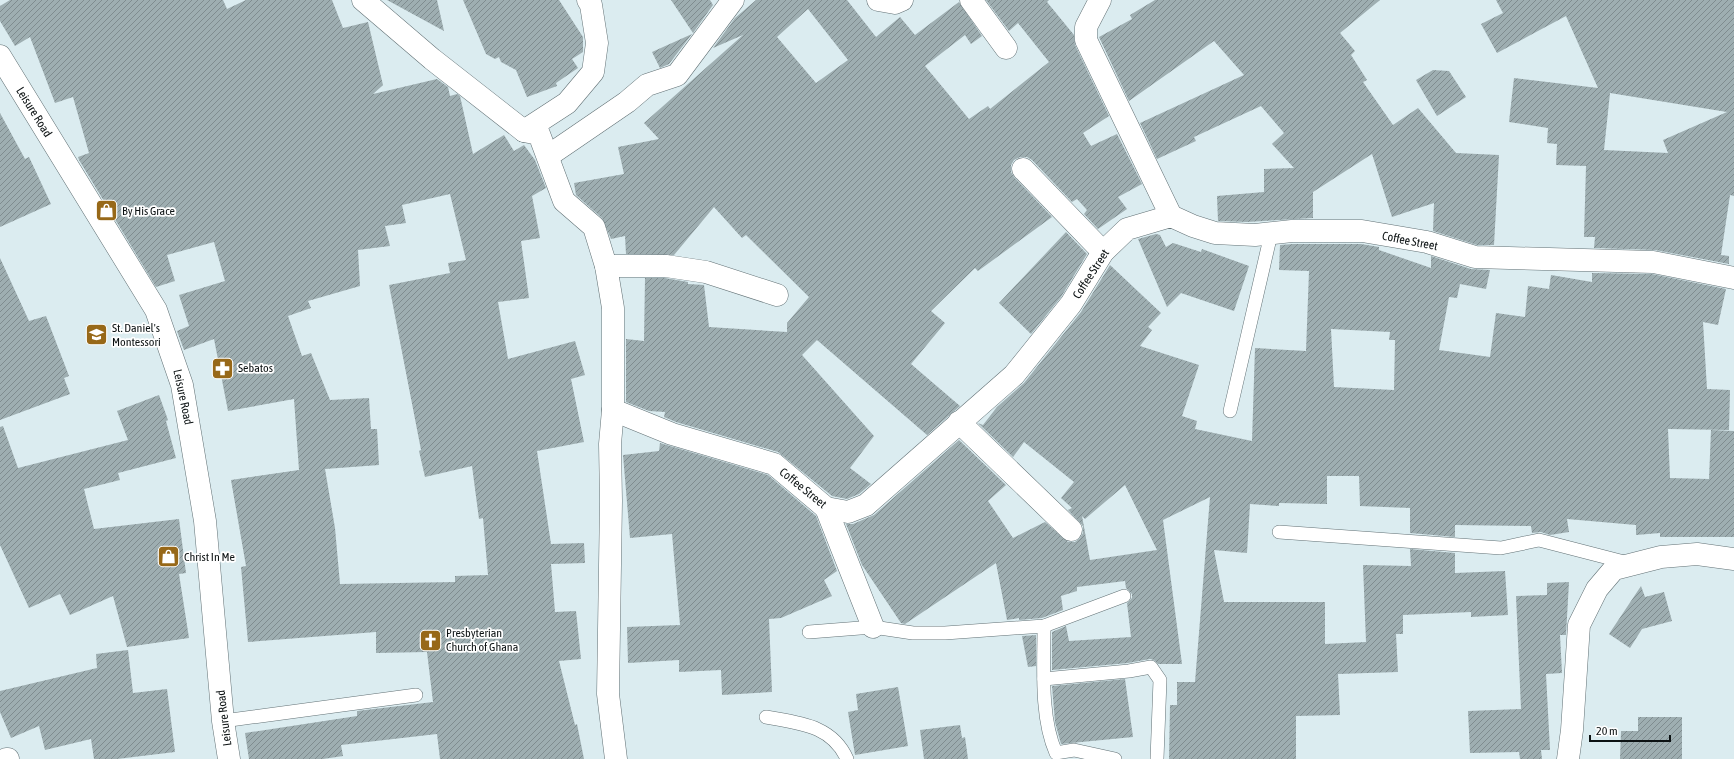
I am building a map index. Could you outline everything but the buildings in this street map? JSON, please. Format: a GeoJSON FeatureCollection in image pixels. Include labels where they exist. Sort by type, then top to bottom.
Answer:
{"type":"FeatureCollection","features":[{"type":"Feature","properties":{"kind":"street"},"geometry":{"type":"LineString","coordinates":[[363,0],[432,59],[524,131],[539,134],[564,201],[594,227],[606,266],[613,308],[613,410],[610,444],[611,501],[608,694],[616,759]]}},
{"type":"Feature","properties":{"kind":"street"},"geometry":{"type":"LineString","coordinates":[[524,131],[567,103],[593,72],[597,43],[591,5],[588,0]]}},
{"type":"Feature","properties":{"kind":"street"},"geometry":{"type":"LineString","coordinates":[[548,156],[627,102],[647,85],[677,75],[733,0]]}},
{"type":"Feature","properties":{"kind":"street"},"geometry":{"type":"LineString","coordinates":[[878,0],[895,3],[902,0]]}},
{"type":"Feature","properties":{"kind":"street"},"geometry":{"type":"LineString","coordinates":[[971,0],[1006,48]]}},
{"type":"Feature","properties":{"kind":"street"},"geometry":{"type":"LineString","coordinates":[[1100,0],[1086,27],[1086,40],[1171,216]]}},
{"type":"Feature","properties":{"kind":"street","name":"Leisure Road"},"geometry":{"type":"LineString","coordinates":[[0,56],[156,310],[182,385],[205,521],[223,721],[229,759]]}},
{"type":"Feature","properties":{"kind":"street"},"geometry":{"type":"LineString","coordinates":[[1024,169],[1102,252]]}},
{"type":"Feature","properties":{"kind":"street","name":"Coffee Street"},"geometry":{"type":"LineString","coordinates":[[613,410],[672,434],[774,464],[826,508],[848,512],[866,505],[1014,375],[1070,304],[1102,252],[1127,230],[1171,216],[1192,226],[1215,233],[1255,235],[1292,231],[1362,231],[1427,242],[1476,258],[1653,262],[1734,278]]}},
{"type":"Feature","properties":{"kind":"street"},"geometry":{"type":"LineString","coordinates":[[606,266],[666,266],[706,272],[777,295]]}},
{"type":"Feature","properties":{"kind":"street"},"geometry":{"type":"LineString","coordinates":[[959,422],[1071,530]]}},
{"type":"Feature","properties":{"kind":"street"},"geometry":{"type":"LineString","coordinates":[[826,508],[873,627]]}},
{"type":"Feature","properties":{"kind":"street"},"geometry":{"type":"LineString","coordinates":[[1568,759],[1572,730],[1579,625],[1597,589],[1614,569],[1635,565],[1661,557],[1697,554],[1734,559]]}},
{"type":"Feature","properties":{"kind":"lane"},"geometry":{"type":"LineString","coordinates":[[1230,412],[1270,234]]}},
{"type":"Feature","properties":{"kind":"lane"},"geometry":{"type":"LineString","coordinates":[[1279,532],[1501,548],[1539,540],[1635,565]]}},
{"type":"Feature","properties":{"kind":"lane"},"geometry":{"type":"LineString","coordinates":[[809,632],[873,627],[913,633],[945,633],[1044,626],[1124,596]]}},
{"type":"Feature","properties":{"kind":"lane"},"geometry":{"type":"LineString","coordinates":[[1044,626],[1044,679],[1049,737],[1056,754],[1074,750],[1115,759]]}},
{"type":"Feature","properties":{"kind":"lane"},"geometry":{"type":"LineString","coordinates":[[1044,679],[1129,671],[1151,667],[1160,680],[1157,759]]}},
{"type":"Feature","properties":{"kind":"lane"},"geometry":{"type":"LineString","coordinates":[[223,721],[416,695]]}},
{"type":"Feature","properties":{"kind":"lane"},"geometry":{"type":"LineString","coordinates":[[766,717],[809,724],[826,732],[839,745],[847,759]]}},
{"type":"Feature","properties":{"kind":"place","name":"By His Grace"},"geometry":{"type":"Point","coordinates":[106,211]}},
{"type":"Feature","properties":{"kind":"place","name":"St. Daniel's Montessori"},"geometry":{"type":"Point","coordinates":[97,335]}},
{"type":"Feature","properties":{"kind":"place","name":"Sebatos"},"geometry":{"type":"Point","coordinates":[222,368]}},
{"type":"Feature","properties":{"kind":"place","name":"Christ In Me"},"geometry":{"type":"Point","coordinates":[168,557]}},
{"type":"Feature","properties":{"kind":"place","name":"Presbyterian Church of Ghana"},"geometry":{"type":"Point","coordinates":[431,640]}}]}
